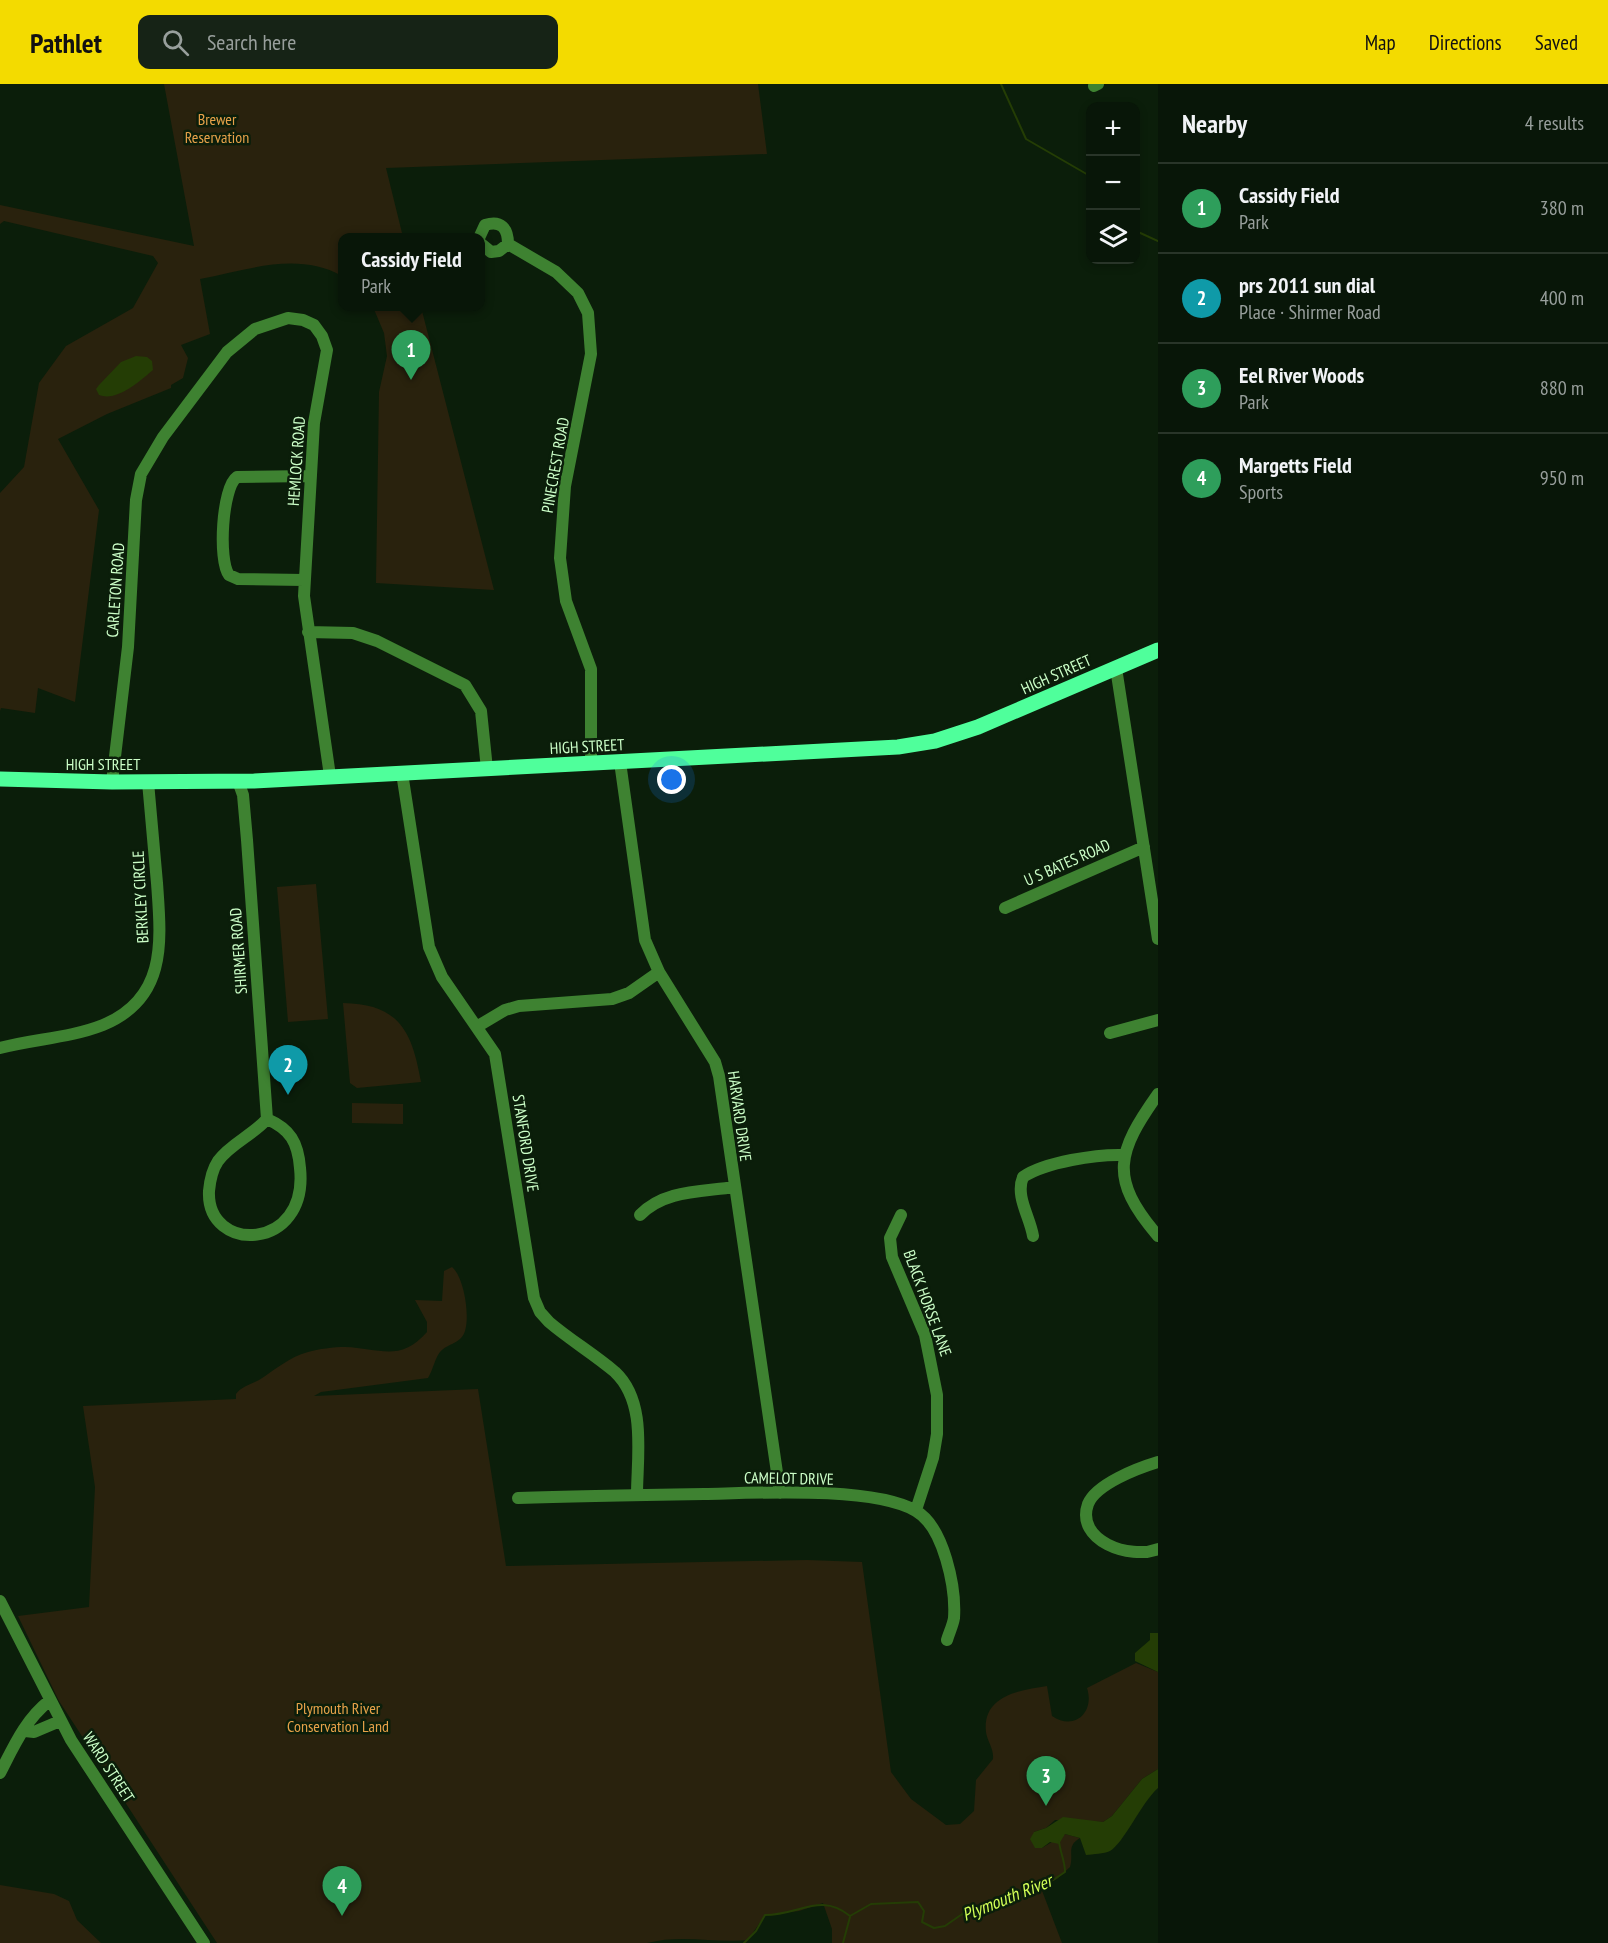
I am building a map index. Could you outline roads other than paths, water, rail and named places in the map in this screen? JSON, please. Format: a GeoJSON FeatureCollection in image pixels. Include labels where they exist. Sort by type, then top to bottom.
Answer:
{"type":"FeatureCollection","features":[{"type":"Feature","properties":{"kind":"main road","name":"HIGH STREET"},"geometry":{"type":"LineString","coordinates":[[0,779],[112,782],[238,781],[880,749],[924,743],[978,727],[1158,650]]}},
{"type":"Feature","properties":{"kind":"street","name":"PINECREST ROAD"},"geometry":{"type":"LineString","coordinates":[[481,233],[484,225],[494,222],[502,225],[508,232],[508,244],[556,272],[578,293],[588,313],[591,354],[565,486],[560,558],[566,601],[591,669],[591,763]]}},
{"type":"Feature","properties":{"kind":"street"},"geometry":{"type":"LineString","coordinates":[[485,247],[491,252],[499,251],[508,244]]}},
{"type":"Feature","properties":{"kind":"street","name":"HEMLOCK ROAD"},"geometry":{"type":"LineString","coordinates":[[182,412],[227,352],[247,334],[282,318],[298,318],[308,322],[322,336],[327,358],[315,411],[304,580],[308,632],[330,776]]}},
{"type":"Feature","properties":{"kind":"street","name":"CARLETON ROAD"},"geometry":{"type":"LineString","coordinates":[[112,782],[130,634],[138,486],[153,451],[182,412]]}},
{"type":"Feature","properties":{"kind":"street"},"geometry":{"type":"LineString","coordinates":[[304,580],[238,579],[229,575],[222,558],[228,488],[237,477],[311,476]]}},
{"type":"Feature","properties":{"kind":"street"},"geometry":{"type":"LineString","coordinates":[[308,632],[353,633],[377,641],[465,685],[481,711],[487,768]]}},
{"type":"Feature","properties":{"kind":"street"},"geometry":{"type":"LineString","coordinates":[[1116,668],[1158,939]]}},
{"type":"Feature","properties":{"kind":"street","name":"HARVARD DRIVE"},"geometry":{"type":"LineString","coordinates":[[620,762],[645,940],[659,972],[715,1062],[780,1492]]}},
{"type":"Feature","properties":{"kind":"street","name":"STANFORD DRIVE"},"geometry":{"type":"LineString","coordinates":[[402,773],[429,947],[442,977],[478,1026],[495,1054],[534,1298],[540,1312],[549,1322],[614,1372],[628,1389],[636,1412],[637,1495]]}},
{"type":"Feature","properties":{"kind":"street","name":"SHIRMER ROAD"},"geometry":{"type":"LineString","coordinates":[[238,781],[243,795],[247,840],[267,1119]]}},
{"type":"Feature","properties":{"kind":"street","name":"BERKLEY CIRCLE"},"geometry":{"type":"LineString","coordinates":[[0,1048],[87,1030],[105,1024],[133,1004],[151,977],[158,963],[161,934],[148,782]]}},
{"type":"Feature","properties":{"kind":"street","name":"U S BATES ROAD"},"geometry":{"type":"LineString","coordinates":[[1005,908],[1144,847]]}},
{"type":"Feature","properties":{"kind":"street"},"geometry":{"type":"LineString","coordinates":[[478,1026],[505,1010],[519,1006],[612,999],[628,993],[659,972]]}},
{"type":"Feature","properties":{"kind":"street"},"geometry":{"type":"LineString","coordinates":[[1110,1033],[1158,1020]]}},
{"type":"Feature","properties":{"kind":"street"},"geometry":{"type":"LineString","coordinates":[[1158,1094],[1131,1134],[1124,1155],[1124,1176],[1132,1201],[1158,1236]]}},
{"type":"Feature","properties":{"kind":"street"},"geometry":{"type":"LineString","coordinates":[[267,1119],[283,1126],[295,1144],[301,1175],[298,1203],[288,1220],[270,1231],[238,1233],[222,1225],[216,1218],[209,1197],[210,1181],[220,1158],[258,1129],[267,1119]]}},
{"type":"Feature","properties":{"kind":"street"},"geometry":{"type":"LineString","coordinates":[[1033,1236],[1030,1217],[1020,1191],[1023,1177],[1045,1167],[1094,1157],[1124,1155]]}},
{"type":"Feature","properties":{"kind":"street"},"geometry":{"type":"LineString","coordinates":[[640,1215],[656,1200],[665,1197],[734,1187]]}},
{"type":"Feature","properties":{"kind":"street","name":"BLACK HORSE LANE"},"geometry":{"type":"LineString","coordinates":[[901,1215],[890,1238],[892,1257],[925,1335],[938,1395],[937,1434],[933,1458],[916,1510]]}},
{"type":"Feature","properties":{"kind":"street"},"geometry":{"type":"LineString","coordinates":[[1158,1462],[1109,1484],[1091,1498],[1086,1513],[1091,1529],[1101,1540],[1121,1552],[1141,1554],[1158,1550]]}},
{"type":"Feature","properties":{"kind":"street","name":"CAMELOT DRIVE"},"geometry":{"type":"LineString","coordinates":[[518,1498],[780,1492],[866,1497],[885,1500],[916,1510]]}},
{"type":"Feature","properties":{"kind":"street"},"geometry":{"type":"LineString","coordinates":[[916,1510],[933,1527],[943,1546],[954,1621],[946,1640]]}},
{"type":"Feature","properties":{"kind":"street","name":"WARD STREET"},"geometry":{"type":"LineString","coordinates":[[0,1601],[60,1721],[204,1943]]}},
{"type":"Feature","properties":{"kind":"street"},"geometry":{"type":"LineString","coordinates":[[0,1773],[16,1740],[25,1731],[27,1721],[49,1701]]}},
{"type":"Feature","properties":{"kind":"street"},"geometry":{"type":"LineString","coordinates":[[25,1731],[34,1732],[60,1721]]}},
{"type":"Feature","properties":{"kind":"waterway"},"geometry":{"type":"LineString","coordinates":[[1001,84],[1026,139],[1086,174]]}},
{"type":"Feature","properties":{"kind":"waterway"},"geometry":{"type":"LineString","coordinates":[[1140,233],[1158,241]]}},
{"type":"Feature","properties":{"kind":"waterway","name":"Plymouth River"},"geometry":{"type":"LineString","coordinates":[[744,1943],[756,1931],[765,1915],[819,1905],[839,1909],[850,1916],[871,1904],[918,1902],[924,1911],[922,1922],[934,1928],[945,1926],[968,1910],[995,1904],[1018,1891],[1041,1888],[1065,1872],[1059,1841]]}},
{"type":"Feature","properties":{"kind":"waterway"},"geometry":{"type":"LineString","coordinates":[[843,1943],[850,1917]]}},
{"type":"Feature","properties":{"kind":"place","name":"Cassidy Field"},"geometry":{"type":"Point","coordinates":[411,380]}},
{"type":"Feature","properties":{"kind":"place","name":"prs 2011 sun dial"},"geometry":{"type":"Point","coordinates":[288,1095]}},
{"type":"Feature","properties":{"kind":"place","name":"Eel River Woods"},"geometry":{"type":"Point","coordinates":[1046,1806]}},
{"type":"Feature","properties":{"kind":"place","name":"Margetts Field"},"geometry":{"type":"Point","coordinates":[342,1916]}},
{"type":"Feature","properties":{"kind":"park label","name":"Brewer Reservation"},"geometry":{"type":"Point","coordinates":[217,128]}},
{"type":"Feature","properties":{"kind":"park label","name":"Plymouth River Conservation Land"},"geometry":{"type":"Point","coordinates":[338,1717]}}]}
